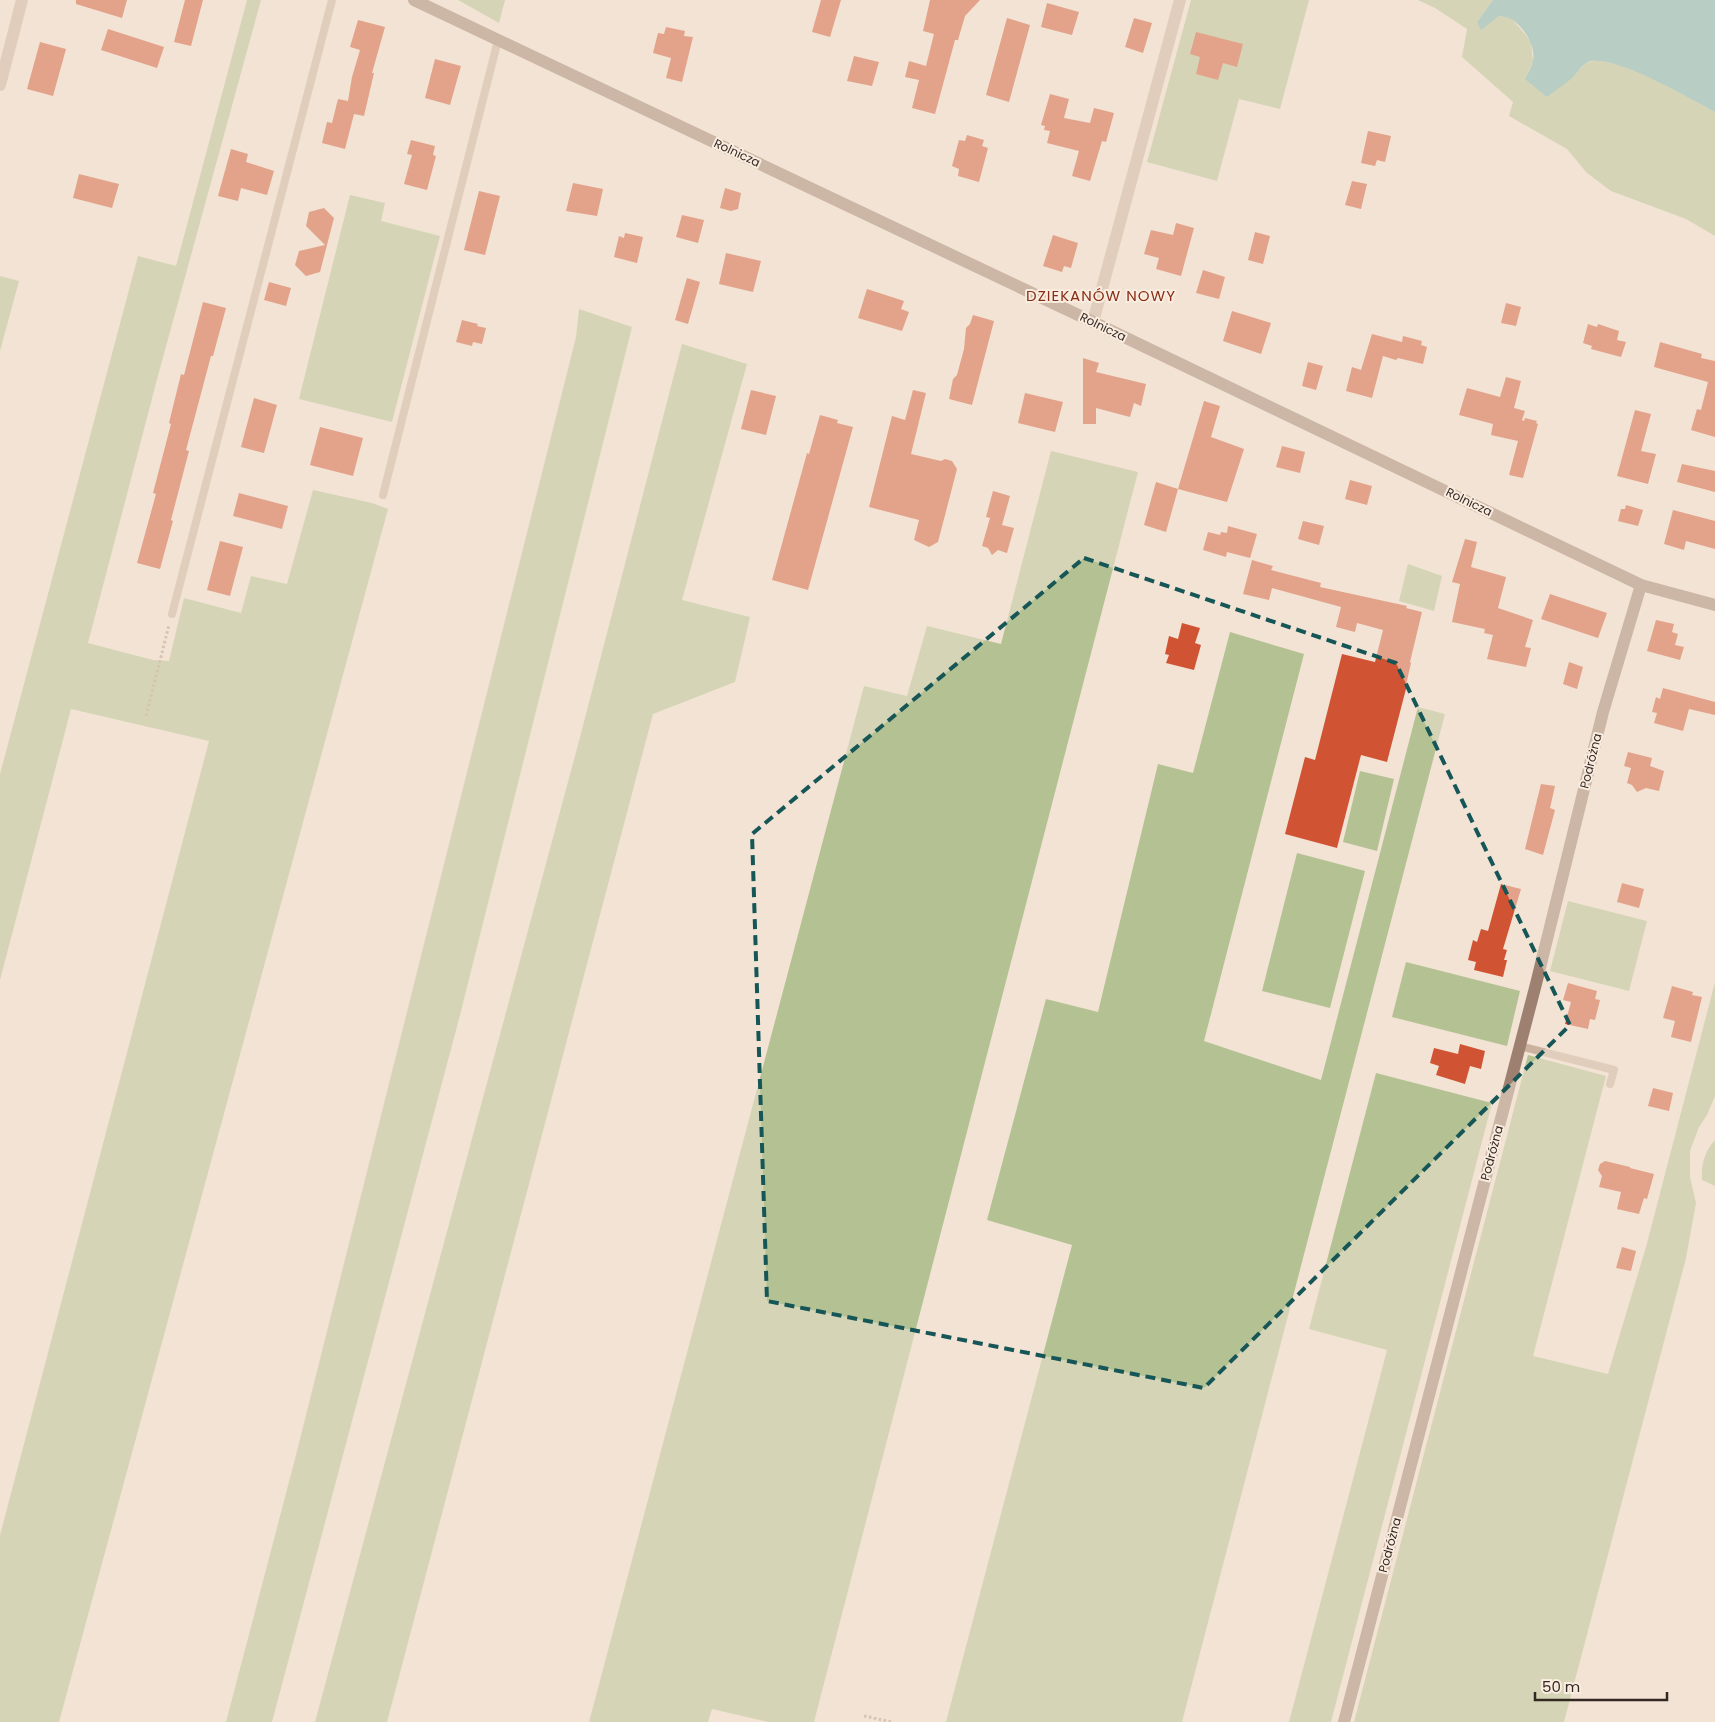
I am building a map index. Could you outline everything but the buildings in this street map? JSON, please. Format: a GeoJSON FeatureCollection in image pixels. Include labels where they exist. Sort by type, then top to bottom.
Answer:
{"type":"FeatureCollection","features":[{"type":"Feature","properties":{"kind":"street"},"geometry":{"type":"LineString","coordinates":[[0,85],[22,0]]}},
{"type":"Feature","properties":{"kind":"street","name":"Rolnicza"},"geometry":{"type":"LineString","coordinates":[[414,0],[1093,322],[1641,585],[1715,605]]}},
{"type":"Feature","properties":{"kind":"street"},"geometry":{"type":"LineString","coordinates":[[1093,322],[1180,0]]}},
{"type":"Feature","properties":{"kind":"street","name":"Podróżna"},"geometry":{"type":"LineString","coordinates":[[1344,1722],[1520,1046],[1603,712],[1641,585]]}},
{"type":"Feature","properties":{"kind":"lane"},"geometry":{"type":"LineString","coordinates":[[172,614],[332,0]]}},
{"type":"Feature","properties":{"kind":"lane"},"geometry":{"type":"LineString","coordinates":[[383,494],[498,40]]}},
{"type":"Feature","properties":{"kind":"lane"},"geometry":{"type":"LineString","coordinates":[[1520,1046],[1614,1070],[1610,1084]]}},
{"type":"Feature","properties":{"kind":"path"},"geometry":{"type":"LineString","coordinates":[[146,716],[172,614]]}},
{"type":"Feature","properties":{"kind":"path"},"geometry":{"type":"LineString","coordinates":[[864,1716],[892,1722]]}},
{"type":"Feature","properties":{"kind":"highlighted area"},"geometry":{"type":"Polygon","coordinates":[[[1084,558],[1396,663],[1570,1025],[1204,1388],[767,1301],[752,834],[1084,558]]]}},
{"type":"Feature","properties":{"kind":"green space"},"geometry":{"type":"Polygon","coordinates":[[[247,0],[261,0],[159,372],[88,643],[153,660],[169,661],[184,598],[241,613],[251,576],[287,584],[313,490],[372,503],[388,509],[59,1722],[0,1722],[0,1535],[209,741],[71,709],[0,980],[0,774],[138,256],[176,266],[247,0]]]}},
{"type":"Feature","properties":{"kind":"green space"},"geometry":{"type":"Polygon","coordinates":[[[458,0],[505,0],[499,23],[458,0]]]}},
{"type":"Feature","properties":{"kind":"green space"},"geometry":{"type":"Polygon","coordinates":[[[1191,0],[1309,0],[1280,109],[1239,99],[1217,181],[1147,162],[1191,0]]]}},
{"type":"Feature","properties":{"kind":"green space"},"geometry":{"type":"Polygon","coordinates":[[[1418,0],[1493,0],[1477,22],[1481,29],[1499,16],[1511,18],[1525,34],[1531,43],[1533,61],[1525,79],[1572,77],[1586,63],[1598,60],[1620,65],[1656,80],[1715,112],[1715,236],[1686,219],[1611,191],[1587,173],[1567,149],[1509,116],[1513,102],[1462,57],[1467,29],[1435,8],[1418,0]]]}},
{"type":"Feature","properties":{"kind":"green space"},"geometry":{"type":"Polygon","coordinates":[[[350,195],[385,203],[381,221],[440,236],[392,422],[299,399],[350,195]]]}},
{"type":"Feature","properties":{"kind":"green space"},"geometry":{"type":"Polygon","coordinates":[[[0,276],[19,281],[0,351],[0,276]]]}},
{"type":"Feature","properties":{"kind":"green space"},"geometry":{"type":"Polygon","coordinates":[[[579,309],[632,327],[459,1019],[272,1722],[226,1722],[295,1459],[576,337],[579,309]]]}},
{"type":"Feature","properties":{"kind":"green space"},"geometry":{"type":"Polygon","coordinates":[[[682,344],[747,364],[682,600],[750,617],[735,682],[653,714],[387,1722],[315,1722],[579,741],[682,344]]]}},
{"type":"Feature","properties":{"kind":"green space"},"geometry":{"type":"Polygon","coordinates":[[[1051,451],[1138,472],[814,1722],[768,1722],[712,1709],[708,1722],[589,1722],[864,686],[907,696],[927,626],[1001,644],[1051,451]]]}},
{"type":"Feature","properties":{"kind":"green space"},"geometry":{"type":"Polygon","coordinates":[[[1408,564],[1442,576],[1434,611],[1399,601],[1408,564]]]}},
{"type":"Feature","properties":{"kind":"green space"},"geometry":{"type":"Polygon","coordinates":[[[1230,632],[1304,654],[1204,1041],[1321,1080],[1418,707],[1445,714],[1182,1722],[946,1722],[1072,1245],[987,1220],[1046,999],[1098,1012],[1158,764],[1193,773],[1230,632]]]}},
{"type":"Feature","properties":{"kind":"green space"},"geometry":{"type":"Polygon","coordinates":[[[1360,771],[1394,779],[1377,851],[1343,842],[1360,771]]]}},
{"type":"Feature","properties":{"kind":"green space"},"geometry":{"type":"Polygon","coordinates":[[[1297,853],[1365,871],[1330,1008],[1262,991],[1297,853]]]}},
{"type":"Feature","properties":{"kind":"green space"},"geometry":{"type":"Polygon","coordinates":[[[1568,901],[1647,921],[1629,991],[1550,971],[1568,901]]]}},
{"type":"Feature","properties":{"kind":"green space"},"geometry":{"type":"Polygon","coordinates":[[[1406,962],[1520,991],[1507,1046],[1392,1017],[1406,962]]]}},
{"type":"Feature","properties":{"kind":"green space"},"geometry":{"type":"Polygon","coordinates":[[[1715,982],[1715,1096],[1707,1115],[1699,1127],[1690,1151],[1690,1177],[1696,1203],[1686,1258],[1564,1722],[1354,1722],[1528,1055],[1606,1076],[1533,1356],[1608,1374],[1646,1247],[1715,982]]]}},
{"type":"Feature","properties":{"kind":"green space"},"geometry":{"type":"Polygon","coordinates":[[[1376,1073],[1492,1103],[1331,1722],[1289,1722],[1387,1350],[1309,1329],[1376,1073]]]}},
{"type":"Feature","properties":{"kind":"green space"},"geometry":{"type":"Polygon","coordinates":[[[1715,1140],[1715,1186],[1702,1180],[1702,1174],[1706,1154],[1715,1140]]]}},
{"type":"Feature","properties":{"kind":"water"},"geometry":{"type":"Polygon","coordinates":[[[1493,0],[1715,0],[1715,112],[1633,70],[1600,61],[1586,63],[1572,78],[1547,97],[1525,79],[1532,65],[1533,49],[1528,37],[1520,26],[1510,18],[1499,16],[1481,30],[1477,22],[1493,0]]]}},
{"type":"Feature","properties":{"kind":"district","name":"DZIEKANÓW NOWY"},"geometry":{"type":"Point","coordinates":[1101,296]}}]}
